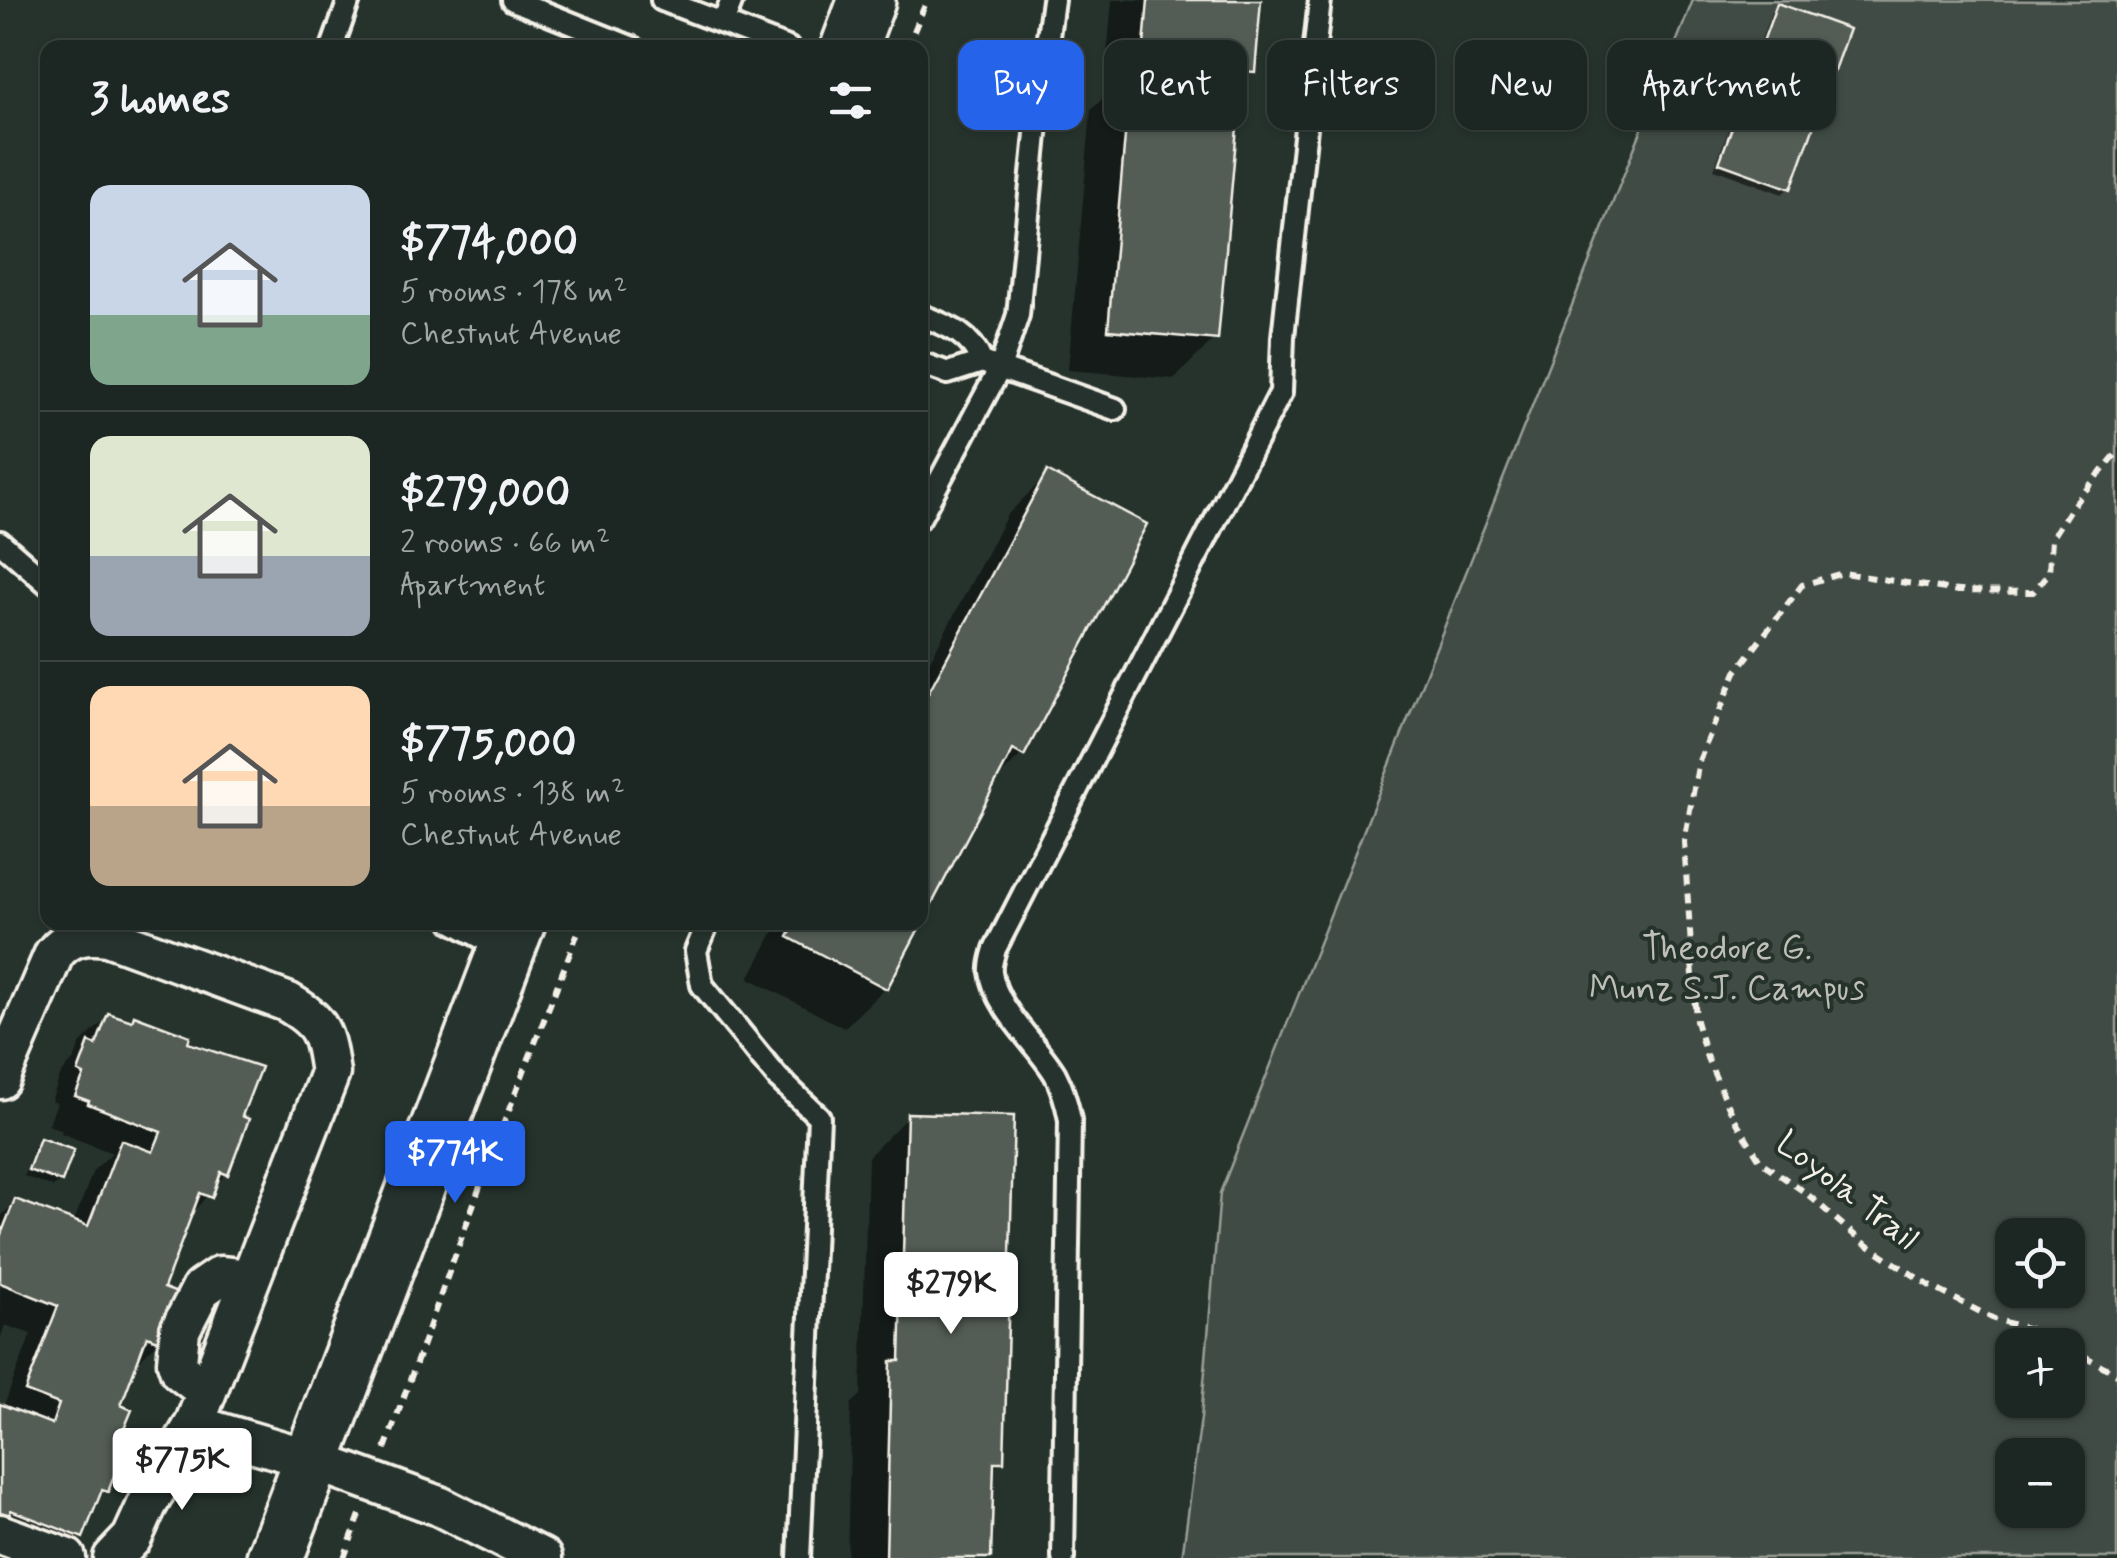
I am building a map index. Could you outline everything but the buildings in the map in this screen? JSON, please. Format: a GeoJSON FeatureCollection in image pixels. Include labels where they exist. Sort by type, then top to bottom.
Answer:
{"type":"FeatureCollection","features":[{"type":"Feature","properties":{"kind":"street"},"geometry":{"type":"LineString","coordinates":[[852,40],[867,0]]}},
{"type":"Feature","properties":{"kind":"street"},"geometry":{"type":"LineString","coordinates":[[0,1079],[54,954],[63,942],[89,934],[107,936],[287,1002],[312,1016],[325,1039],[330,1073],[200,1408],[132,1538],[113,1558]]}},
{"type":"Feature","properties":{"kind":"street"},"geometry":{"type":"LineString","coordinates":[[276,1558],[512,937]]}},
{"type":"Feature","properties":{"kind":"street"},"geometry":{"type":"LineString","coordinates":[[200,1408],[313,1460],[439,1506],[542,1558]]}},
{"type":"Feature","properties":{"kind":"street"},"geometry":{"type":"LineString","coordinates":[[0,1534],[66,1558]]}},
{"type":"Feature","properties":{"kind":"lane"},"geometry":{"type":"LineString","coordinates":[[335,40],[348,0]]}},
{"type":"Feature","properties":{"kind":"lane"},"geometry":{"type":"LineString","coordinates":[[513,0],[614,40]]}},
{"type":"Feature","properties":{"kind":"lane"},"geometry":{"type":"LineString","coordinates":[[662,0],[768,40]]}},
{"type":"Feature","properties":{"kind":"lane"},"geometry":{"type":"LineString","coordinates":[[724,23],[732,0]]}},
{"type":"Feature","properties":{"kind":"lane"},"geometry":{"type":"LineString","coordinates":[[928,499],[1018,315],[1053,0]]}},
{"type":"Feature","properties":{"kind":"lane"},"geometry":{"type":"LineString","coordinates":[[1063,1558],[1070,1120],[1065,1096],[1054,1073],[1014,1019],[990,970],[1003,932],[1281,392],[1283,338],[1320,0]]}},
{"type":"Feature","properties":{"kind":"lane"},"geometry":{"type":"LineString","coordinates":[[928,318],[959,330],[991,365]]}},
{"type":"Feature","properties":{"kind":"lane"},"geometry":{"type":"LineString","coordinates":[[928,365],[948,372],[991,365],[1115,410]]}},
{"type":"Feature","properties":{"kind":"lane"},"geometry":{"type":"LineString","coordinates":[[0,542],[40,577]]}},
{"type":"Feature","properties":{"kind":"lane"},"geometry":{"type":"LineString","coordinates":[[484,930],[512,937]]}},
{"type":"Feature","properties":{"kind":"lane"},"geometry":{"type":"LineString","coordinates":[[705,930],[696,951],[702,985],[778,1078],[819,1116],[798,1558]]}},
{"type":"Feature","properties":{"kind":"path"},"geometry":{"type":"LineString","coordinates":[[910,40],[928,0]]}},
{"type":"Feature","properties":{"kind":"path","name":"Loyola Trail"},"geometry":{"type":"LineString","coordinates":[[2027,1328],[1994,1319],[1930,1286],[1860,1240],[1806,1193],[1761,1162],[1733,1116],[1707,1058],[1696,1021],[1684,842],[1699,761],[1736,672],[1802,584],[1843,573],[1958,590],[2033,592],[2049,573],[2051,540],[2060,524],[2117,453]]}},
{"type":"Feature","properties":{"kind":"path"},"geometry":{"type":"LineString","coordinates":[[344,1558],[491,1156],[579,930]]}},
{"type":"Feature","properties":{"kind":"path","name":"Loyola Trail"},"geometry":{"type":"LineString","coordinates":[[2085,1357],[2117,1374]]}},
{"type":"Feature","properties":{"kind":"green space","name":"Theodore G. Munz S.J. Campus"},"geometry":{"type":"Polygon","coordinates":[[[1693,0],[2117,1],[2117,1558],[1182,1558],[1201,1418],[1220,1193],[1641,130],[1836,130],[1836,40],[1677,40],[1693,0]]]}}]}
